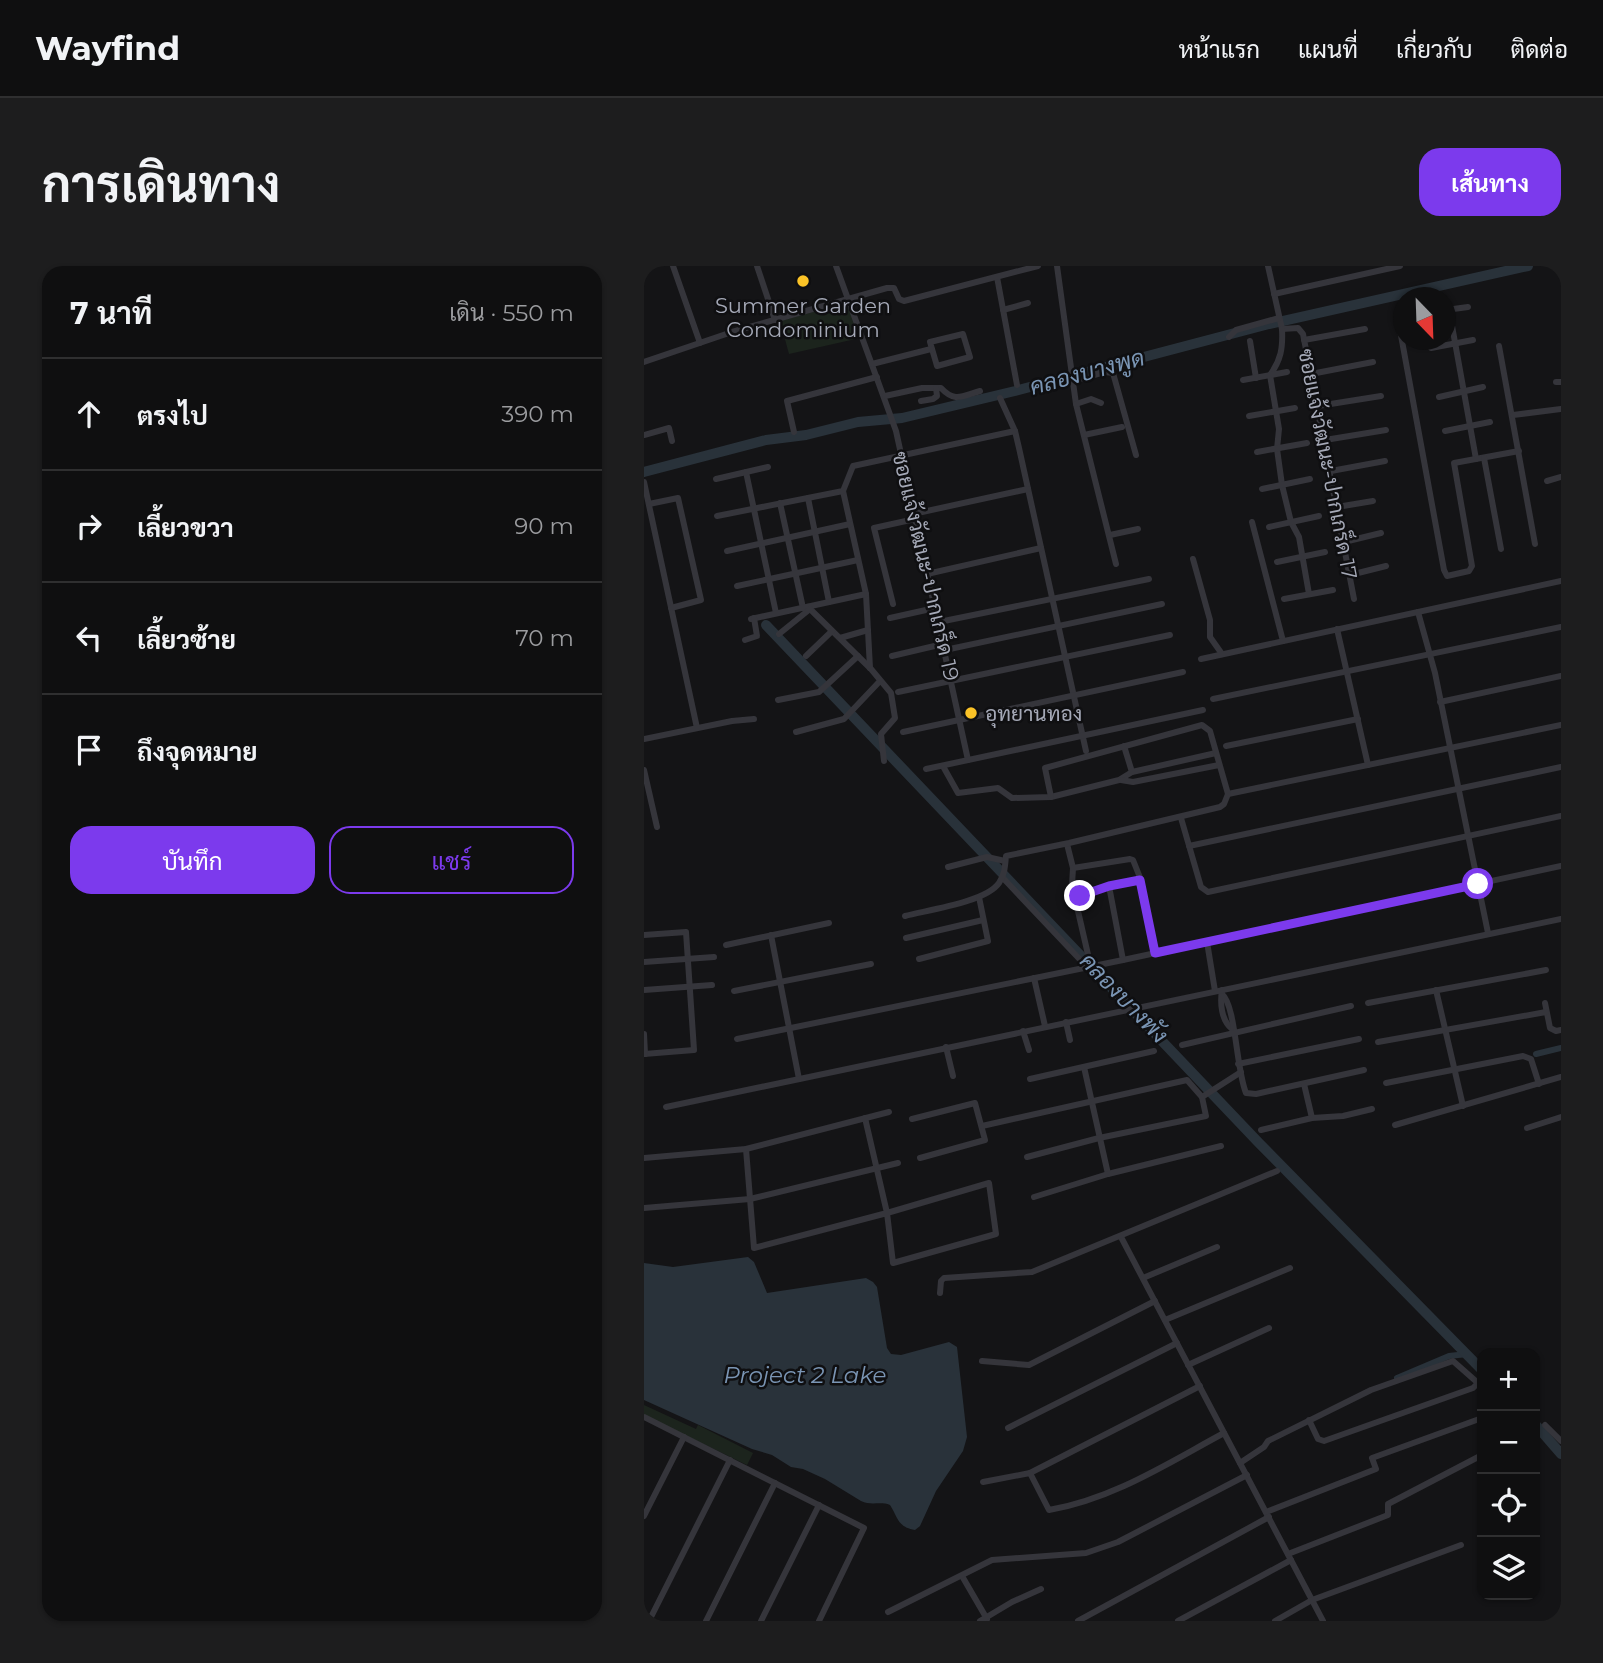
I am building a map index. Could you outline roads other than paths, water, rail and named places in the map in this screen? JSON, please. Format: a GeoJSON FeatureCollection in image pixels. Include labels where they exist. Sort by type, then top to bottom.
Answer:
{"type":"FeatureCollection","features":[{"type":"Feature","properties":{"kind":"street"},"geometry":{"type":"LineString","coordinates":[[673,266],[700,343]]}},
{"type":"Feature","properties":{"kind":"street"},"geometry":{"type":"LineString","coordinates":[[757,266],[775,320]]}},
{"type":"Feature","properties":{"kind":"street","name":"ซอยแจ้งวัฒนะ-ปากเกร็ด 19"},"geometry":{"type":"LineString","coordinates":[[836,266],[885,396],[939,622],[968,760]]}},
{"type":"Feature","properties":{"kind":"street"},"geometry":{"type":"LineString","coordinates":[[644,362],[890,287],[895,289],[899,299],[904,301],[1038,266]]}},
{"type":"Feature","properties":{"kind":"street"},"geometry":{"type":"LineString","coordinates":[[1057,266],[1076,404],[1116,564]]}},
{"type":"Feature","properties":{"kind":"street"},"geometry":{"type":"LineString","coordinates":[[1268,266],[1280,323],[1282,354],[1270,375],[1279,429],[1277,449],[1282,485],[1303,556],[1309,594]]}},
{"type":"Feature","properties":{"kind":"street"},"geometry":{"type":"LineString","coordinates":[[1274,294],[1399,266]]}},
{"type":"Feature","properties":{"kind":"street"},"geometry":{"type":"LineString","coordinates":[[997,277],[1017,384]]}},
{"type":"Feature","properties":{"kind":"street"},"geometry":{"type":"LineString","coordinates":[[1003,310],[1028,303]]}},
{"type":"Feature","properties":{"kind":"street"},"geometry":{"type":"LineString","coordinates":[[1456,309],[1468,307]]}},
{"type":"Feature","properties":{"kind":"street"},"geometry":{"type":"LineString","coordinates":[[1230,337],[1236,330],[1280,323]]}},
{"type":"Feature","properties":{"kind":"street","name":"ซอยแจ้งวัฒนะ-ปากเกร็ด 17"},"geometry":{"type":"LineString","coordinates":[[1280,323],[1301,329],[1304,340],[1354,599]]}},
{"type":"Feature","properties":{"kind":"street"},"geometry":{"type":"LineString","coordinates":[[1304,340],[1365,329]]}},
{"type":"Feature","properties":{"kind":"street"},"geometry":{"type":"LineString","coordinates":[[963,334],[970,357],[939,367],[934,363],[930,349],[932,341],[963,334]]}},
{"type":"Feature","properties":{"kind":"street"},"geometry":{"type":"LineString","coordinates":[[1456,343],[1473,340]]}},
{"type":"Feature","properties":{"kind":"street"},"geometry":{"type":"LineString","coordinates":[[1250,341],[1256,377]]}},
{"type":"Feature","properties":{"kind":"street"},"geometry":{"type":"LineString","coordinates":[[1499,346],[1535,544]]}},
{"type":"Feature","properties":{"kind":"street"},"geometry":{"type":"LineString","coordinates":[[1456,348],[1476,459]]}},
{"type":"Feature","properties":{"kind":"street"},"geometry":{"type":"LineString","coordinates":[[872,364],[930,349]]}},
{"type":"Feature","properties":{"kind":"street"},"geometry":{"type":"LineString","coordinates":[[1404,350],[1447,576],[1472,569],[1454,463],[1519,450]]}},
{"type":"Feature","properties":{"kind":"street"},"geometry":{"type":"LineString","coordinates":[[1311,374],[1373,362]]}},
{"type":"Feature","properties":{"kind":"street"},"geometry":{"type":"LineString","coordinates":[[1243,380],[1287,372]]}},
{"type":"Feature","properties":{"kind":"street"},"geometry":{"type":"LineString","coordinates":[[1072,377],[1113,373],[1136,455]]}},
{"type":"Feature","properties":{"kind":"street"},"geometry":{"type":"LineString","coordinates":[[794,432],[787,401],[877,377]]}},
{"type":"Feature","properties":{"kind":"street"},"geometry":{"type":"LineString","coordinates":[[1439,397],[1483,387]]}},
{"type":"Feature","properties":{"kind":"street"},"geometry":{"type":"LineString","coordinates":[[921,401],[937,396],[936,388]]}},
{"type":"Feature","properties":{"kind":"street"},"geometry":{"type":"LineString","coordinates":[[885,396],[902,391],[941,388],[947,396],[954,398],[980,391]]}},
{"type":"Feature","properties":{"kind":"street"},"geometry":{"type":"LineString","coordinates":[[1318,406],[1381,396]]}},
{"type":"Feature","properties":{"kind":"street"},"geometry":{"type":"LineString","coordinates":[[1000,398],[1015,431],[1086,751]]}},
{"type":"Feature","properties":{"kind":"street"},"geometry":{"type":"LineString","coordinates":[[1076,404],[1091,399],[1101,403]]}},
{"type":"Feature","properties":{"kind":"street"},"geometry":{"type":"LineString","coordinates":[[1249,416],[1295,408]]}},
{"type":"Feature","properties":{"kind":"street"},"geometry":{"type":"LineString","coordinates":[[1513,415],[1561,409]]}},
{"type":"Feature","properties":{"kind":"street"},"geometry":{"type":"LineString","coordinates":[[1445,430],[1490,422]]}},
{"type":"Feature","properties":{"kind":"street"},"geometry":{"type":"LineString","coordinates":[[1084,435],[1122,427]]}},
{"type":"Feature","properties":{"kind":"street"},"geometry":{"type":"LineString","coordinates":[[644,435],[669,428],[672,441]]}},
{"type":"Feature","properties":{"kind":"street"},"geometry":{"type":"LineString","coordinates":[[1325,440],[1386,430]]}},
{"type":"Feature","properties":{"kind":"street"},"geometry":{"type":"LineString","coordinates":[[870,669],[866,594],[843,491],[853,466],[1015,431]]}},
{"type":"Feature","properties":{"kind":"street"},"geometry":{"type":"LineString","coordinates":[[1257,452],[1307,443]]}},
{"type":"Feature","properties":{"kind":"street"},"geometry":{"type":"LineString","coordinates":[[1485,458],[1502,550]]}},
{"type":"Feature","properties":{"kind":"street"},"geometry":{"type":"LineString","coordinates":[[1331,471],[1385,461]]}},
{"type":"Feature","properties":{"kind":"street"},"geometry":{"type":"LineString","coordinates":[[716,479],[768,467]]}},
{"type":"Feature","properties":{"kind":"street"},"geometry":{"type":"LineString","coordinates":[[746,472],[776,613]]}},
{"type":"Feature","properties":{"kind":"street"},"geometry":{"type":"LineString","coordinates":[[1547,481],[1561,477]]}},
{"type":"Feature","properties":{"kind":"street"},"geometry":{"type":"LineString","coordinates":[[1262,489],[1310,479]]}},
{"type":"Feature","properties":{"kind":"street"},"geometry":{"type":"LineString","coordinates":[[644,482],[697,727]]}},
{"type":"Feature","properties":{"kind":"street"},"geometry":{"type":"LineString","coordinates":[[893,604],[874,528],[1028,489]]}},
{"type":"Feature","properties":{"kind":"street"},"geometry":{"type":"LineString","coordinates":[[717,516],[843,491]]}},
{"type":"Feature","properties":{"kind":"street"},"geometry":{"type":"LineString","coordinates":[[649,504],[678,498],[701,600],[671,608]]}},
{"type":"Feature","properties":{"kind":"street"},"geometry":{"type":"LineString","coordinates":[[808,498],[829,602]]}},
{"type":"Feature","properties":{"kind":"street"},"geometry":{"type":"LineString","coordinates":[[1337,507],[1373,501]]}},
{"type":"Feature","properties":{"kind":"street"},"geometry":{"type":"LineString","coordinates":[[780,503],[807,608],[858,656],[891,693],[895,718],[881,734],[884,761]]}},
{"type":"Feature","properties":{"kind":"street"},"geometry":{"type":"LineString","coordinates":[[1269,527],[1319,516]]}},
{"type":"Feature","properties":{"kind":"street"},"geometry":{"type":"LineString","coordinates":[[1252,522],[1283,641]]}},
{"type":"Feature","properties":{"kind":"street"},"geometry":{"type":"LineString","coordinates":[[727,551],[850,524]]}},
{"type":"Feature","properties":{"kind":"street"},"geometry":{"type":"LineString","coordinates":[[1110,535],[1138,528]]}},
{"type":"Feature","properties":{"kind":"street"},"geometry":{"type":"LineString","coordinates":[[1344,542],[1381,533]]}},
{"type":"Feature","properties":{"kind":"street"},"geometry":{"type":"LineString","coordinates":[[927,574],[1041,548]]}},
{"type":"Feature","properties":{"kind":"street"},"geometry":{"type":"LineString","coordinates":[[1278,562],[1325,552]]}},
{"type":"Feature","properties":{"kind":"street"},"geometry":{"type":"LineString","coordinates":[[1193,559],[1210,620],[1210,637],[1222,654]]}},
{"type":"Feature","properties":{"kind":"street"},"geometry":{"type":"LineString","coordinates":[[737,586],[858,560]]}},
{"type":"Feature","properties":{"kind":"street"},"geometry":{"type":"LineString","coordinates":[[1350,575],[1386,566]]}},
{"type":"Feature","properties":{"kind":"street"},"geometry":{"type":"LineString","coordinates":[[939,622],[1149,579]]}},
{"type":"Feature","properties":{"kind":"street"},"geometry":{"type":"LineString","coordinates":[[1201,659],[1561,581]]}},
{"type":"Feature","properties":{"kind":"street"},"geometry":{"type":"LineString","coordinates":[[1284,599],[1333,590]]}},
{"type":"Feature","properties":{"kind":"street"},"geometry":{"type":"LineString","coordinates":[[745,639],[757,636],[752,619],[866,594]]}},
{"type":"Feature","properties":{"kind":"street"},"geometry":{"type":"LineString","coordinates":[[892,656],[1059,627],[1161,604]]}},
{"type":"Feature","properties":{"kind":"street"},"geometry":{"type":"LineString","coordinates":[[779,634],[807,608]]}},
{"type":"Feature","properties":{"kind":"street"},"geometry":{"type":"LineString","coordinates":[[890,618],[935,608]]}},
{"type":"Feature","properties":{"kind":"street"},"geometry":{"type":"LineString","coordinates":[[1418,612],[1430,654],[1488,933]]}},
{"type":"Feature","properties":{"kind":"street"},"geometry":{"type":"LineString","coordinates":[[1213,699],[1561,627]]}},
{"type":"Feature","properties":{"kind":"street"},"geometry":{"type":"LineString","coordinates":[[1337,629],[1368,765]]}},
{"type":"Feature","properties":{"kind":"street"},"geometry":{"type":"LineString","coordinates":[[839,638],[868,630]]}},
{"type":"Feature","properties":{"kind":"street"},"geometry":{"type":"LineString","coordinates":[[806,656],[832,631]]}},
{"type":"Feature","properties":{"kind":"street"},"geometry":{"type":"LineString","coordinates":[[898,692],[1170,635]]}},
{"type":"Feature","properties":{"kind":"street"},"geometry":{"type":"LineString","coordinates":[[778,701],[819,692],[858,656]]}},
{"type":"Feature","properties":{"kind":"street"},"geometry":{"type":"LineString","coordinates":[[902,732],[1183,672]]}},
{"type":"Feature","properties":{"kind":"street"},"geometry":{"type":"LineString","coordinates":[[1440,702],[1561,676]]}},
{"type":"Feature","properties":{"kind":"street"},"geometry":{"type":"LineString","coordinates":[[796,732],[844,719],[880,681]]}},
{"type":"Feature","properties":{"kind":"street"},"geometry":{"type":"LineString","coordinates":[[926,769],[1203,710]]}},
{"type":"Feature","properties":{"kind":"street"},"geometry":{"type":"LineString","coordinates":[[644,739],[697,727],[754,719]]}},
{"type":"Feature","properties":{"kind":"street"},"geometry":{"type":"LineString","coordinates":[[1226,747],[1358,719]]}},
{"type":"Feature","properties":{"kind":"street"},"geometry":{"type":"LineString","coordinates":[[905,916],[979,897],[998,885],[1006,856],[1181,818],[1220,807],[1228,794],[1210,731],[1202,725],[1045,768],[1051,797]]}},
{"type":"Feature","properties":{"kind":"street"},"geometry":{"type":"LineString","coordinates":[[1228,794],[1561,725]]}},
{"type":"Feature","properties":{"kind":"street"},"geometry":{"type":"LineString","coordinates":[[1124,746],[1132,772]]}},
{"type":"Feature","properties":{"kind":"street"},"geometry":{"type":"LineString","coordinates":[[944,768],[958,793],[998,788],[1012,798],[1051,797],[1119,780],[1132,772],[1216,753]]}},
{"type":"Feature","properties":{"kind":"street"},"geometry":{"type":"LineString","coordinates":[[1119,780],[1133,782],[1219,765]]}},
{"type":"Feature","properties":{"kind":"street"},"geometry":{"type":"LineString","coordinates":[[1189,846],[1561,768]]}},
{"type":"Feature","properties":{"kind":"street"},"geometry":{"type":"LineString","coordinates":[[644,770],[657,827]]}},
{"type":"Feature","properties":{"kind":"street"},"geometry":{"type":"LineString","coordinates":[[1181,818],[1201,887],[1208,892],[1561,817]]}},
{"type":"Feature","properties":{"kind":"street"},"geometry":{"type":"LineString","coordinates":[[1068,844],[1073,868],[1071,877],[1089,959]]}},
{"type":"Feature","properties":{"kind":"street"},"geometry":{"type":"LineString","coordinates":[[948,867],[985,858],[1006,861]]}},
{"type":"Feature","properties":{"kind":"street"},"geometry":{"type":"LineString","coordinates":[[1073,868],[1130,859],[1136,866],[1140,880],[1155,953]]}},
{"type":"Feature","properties":{"kind":"street"},"geometry":{"type":"LineString","coordinates":[[737,1039],[1561,866]]}},
{"type":"Feature","properties":{"kind":"street"},"geometry":{"type":"LineString","coordinates":[[1002,877],[1087,967]]}},
{"type":"Feature","properties":{"kind":"street"},"geometry":{"type":"LineString","coordinates":[[1076,899],[1109,886],[1140,880]]}},
{"type":"Feature","properties":{"kind":"street"},"geometry":{"type":"LineString","coordinates":[[1109,886],[1123,960]]}},
{"type":"Feature","properties":{"kind":"street"},"geometry":{"type":"LineString","coordinates":[[919,959],[988,941],[979,897]]}},
{"type":"Feature","properties":{"kind":"street"},"geometry":{"type":"LineString","coordinates":[[666,1107],[1561,919]]}},
{"type":"Feature","properties":{"kind":"street"},"geometry":{"type":"LineString","coordinates":[[906,938],[984,920]]}},
{"type":"Feature","properties":{"kind":"street"},"geometry":{"type":"LineString","coordinates":[[726,945],[829,923]]}},
{"type":"Feature","properties":{"kind":"street"},"geometry":{"type":"LineString","coordinates":[[644,934],[686,932],[694,1050],[645,1054],[644,1034]]}},
{"type":"Feature","properties":{"kind":"street"},"geometry":{"type":"LineString","coordinates":[[771,935],[799,1079]]}},
{"type":"Feature","properties":{"kind":"street"},"geometry":{"type":"LineString","coordinates":[[1207,942],[1220,992],[1219,1000],[1227,1025],[1233,1032],[1246,1093],[1304,1084],[1364,1070]]}},
{"type":"Feature","properties":{"kind":"street"},"geometry":{"type":"LineString","coordinates":[[644,962],[714,957]]}},
{"type":"Feature","properties":{"kind":"street"},"geometry":{"type":"LineString","coordinates":[[734,991],[871,964]]}},
{"type":"Feature","properties":{"kind":"street"},"geometry":{"type":"LineString","coordinates":[[1368,1003],[1546,970]]}},
{"type":"Feature","properties":{"kind":"street"},"geometry":{"type":"LineString","coordinates":[[1034,978],[1045,1026]]}},
{"type":"Feature","properties":{"kind":"street"},"geometry":{"type":"LineString","coordinates":[[644,990],[712,985]]}},
{"type":"Feature","properties":{"kind":"street"},"geometry":{"type":"LineString","coordinates":[[1436,990],[1463,1106]]}},
{"type":"Feature","properties":{"kind":"street"},"geometry":{"type":"LineString","coordinates":[[1545,1003],[1550,1028],[1561,1030]]}},
{"type":"Feature","properties":{"kind":"street"},"geometry":{"type":"LineString","coordinates":[[1182,1045],[1351,1006]]}},
{"type":"Feature","properties":{"kind":"street"},"geometry":{"type":"LineString","coordinates":[[1378,1042],[1546,1012]]}},
{"type":"Feature","properties":{"kind":"street"},"geometry":{"type":"LineString","coordinates":[[1066,1022],[1070,1040]]}},
{"type":"Feature","properties":{"kind":"street"},"geometry":{"type":"LineString","coordinates":[[1023,1031],[1029,1050]]}},
{"type":"Feature","properties":{"kind":"street"},"geometry":{"type":"LineString","coordinates":[[1202,1097],[1239,1068],[1359,1039]]}},
{"type":"Feature","properties":{"kind":"street"},"geometry":{"type":"LineString","coordinates":[[946,1047],[953,1076]]}},
{"type":"Feature","properties":{"kind":"street"},"geometry":{"type":"LineString","coordinates":[[1030,1079],[1154,1051]]}},
{"type":"Feature","properties":{"kind":"street"},"geometry":{"type":"LineString","coordinates":[[1385,1083],[1528,1056],[1539,1084]]}},
{"type":"Feature","properties":{"kind":"street"},"geometry":{"type":"LineString","coordinates":[[1083,1067],[1108,1174]]}},
{"type":"Feature","properties":{"kind":"street"},"geometry":{"type":"LineString","coordinates":[[1395,1125],[1561,1077]]}},
{"type":"Feature","properties":{"kind":"street"},"geometry":{"type":"LineString","coordinates":[[982,1126],[1187,1080],[1202,1097],[1206,1116],[1099,1138],[1027,1157]]}},
{"type":"Feature","properties":{"kind":"street"},"geometry":{"type":"LineString","coordinates":[[1304,1084],[1311,1118]]}},
{"type":"Feature","properties":{"kind":"street"},"geometry":{"type":"LineString","coordinates":[[912,1119],[975,1103],[985,1140],[920,1157]]}},
{"type":"Feature","properties":{"kind":"street"},"geometry":{"type":"LineString","coordinates":[[1261,1130],[1311,1118],[1372,1109]]}},
{"type":"Feature","properties":{"kind":"street"},"geometry":{"type":"LineString","coordinates":[[644,1158],[746,1149],[889,1112]]}},
{"type":"Feature","properties":{"kind":"street"},"geometry":{"type":"LineString","coordinates":[[746,1149],[754,1248],[887,1213],[989,1183],[996,1234],[893,1263],[887,1213],[865,1118]]}},
{"type":"Feature","properties":{"kind":"street"},"geometry":{"type":"LineString","coordinates":[[1527,1128],[1561,1118]]}},
{"type":"Feature","properties":{"kind":"street"},"geometry":{"type":"LineString","coordinates":[[1034,1197],[1108,1174],[1221,1146]]}},
{"type":"Feature","properties":{"kind":"street"},"geometry":{"type":"LineString","coordinates":[[644,1208],[750,1199],[898,1163]]}},
{"type":"Feature","properties":{"kind":"street"},"geometry":{"type":"LineString","coordinates":[[940,1293],[941,1281],[944,1278],[1032,1272],[1277,1171]]}},
{"type":"Feature","properties":{"kind":"street"},"geometry":{"type":"LineString","coordinates":[[1121,1237],[1323,1621]]}},
{"type":"Feature","properties":{"kind":"street"},"geometry":{"type":"LineString","coordinates":[[1143,1278],[1217,1247]]}},
{"type":"Feature","properties":{"kind":"street"},"geometry":{"type":"LineString","coordinates":[[1165,1320],[1290,1268]]}},
{"type":"Feature","properties":{"kind":"street"},"geometry":{"type":"LineString","coordinates":[[982,1361],[1029,1365],[1155,1301]]}},
{"type":"Feature","properties":{"kind":"street"},"geometry":{"type":"LineString","coordinates":[[1188,1365],[1269,1328]]}},
{"type":"Feature","properties":{"kind":"street"},"geometry":{"type":"LineString","coordinates":[[1008,1428],[1177,1343]]}},
{"type":"Feature","properties":{"kind":"street"},"geometry":{"type":"LineString","coordinates":[[1240,1463],[1264,1447],[1268,1441],[1309,1420],[1371,1390],[1453,1361],[1478,1383],[1473,1388],[1324,1441],[1318,1439],[1309,1420]]}},
{"type":"Feature","properties":{"kind":"street"},"geometry":{"type":"LineString","coordinates":[[983,1482],[1030,1474],[1200,1386]]}},
{"type":"Feature","properties":{"kind":"street"},"geometry":{"type":"LineString","coordinates":[[644,1416],[864,1528],[819,1621]]}},
{"type":"Feature","properties":{"kind":"street"},"geometry":{"type":"LineString","coordinates":[[1077,1621],[1268,1515],[1376,1469],[1371,1458],[1477,1420]]}},
{"type":"Feature","properties":{"kind":"street"},"geometry":{"type":"LineString","coordinates":[[1545,1425],[1561,1441]]}},
{"type":"Feature","properties":{"kind":"street"},"geometry":{"type":"LineString","coordinates":[[1030,1474],[1049,1510],[1080,1505],[1117,1490],[1224,1433]]}},
{"type":"Feature","properties":{"kind":"street"},"geometry":{"type":"LineString","coordinates":[[644,1516],[684,1437]]}},
{"type":"Feature","properties":{"kind":"street"},"geometry":{"type":"LineString","coordinates":[[1178,1621],[1290,1557],[1388,1516],[1388,1504],[1477,1458]]}},
{"type":"Feature","properties":{"kind":"street"},"geometry":{"type":"LineString","coordinates":[[649,1621],[730,1460]]}},
{"type":"Feature","properties":{"kind":"street"},"geometry":{"type":"LineString","coordinates":[[888,1612],[992,1560],[1086,1553],[1118,1542],[1247,1475]]}},
{"type":"Feature","properties":{"kind":"street"},"geometry":{"type":"LineString","coordinates":[[706,1621],[775,1483]]}},
{"type":"Feature","properties":{"kind":"street"},"geometry":{"type":"LineString","coordinates":[[761,1621],[819,1505]]}},
{"type":"Feature","properties":{"kind":"street"},"geometry":{"type":"LineString","coordinates":[[1275,1621],[1312,1600],[1461,1545]]}},
{"type":"Feature","properties":{"kind":"street"},"geometry":{"type":"LineString","coordinates":[[961,1576],[984,1620],[1012,1602],[1041,1589]]}},
{"type":"Feature","properties":{"kind":"water","name":"Project 2 Lake"},"geometry":{"type":"Polygon","coordinates":[[[748,1257],[754,1262],[767,1293],[866,1278],[873,1282],[877,1287],[887,1348],[891,1354],[901,1355],[949,1342],[957,1347],[967,1437],[963,1451],[936,1491],[920,1526],[915,1530],[901,1524],[890,1505],[861,1501],[825,1479],[803,1469],[791,1467],[772,1455],[752,1449],[644,1400],[644,1263],[673,1267],[748,1257]]]}},
{"type":"Feature","properties":{"kind":"waterway","name":"คลองบางพูด"},"geometry":{"type":"LineString","coordinates":[[644,472],[766,440],[806,435],[858,422],[902,418],[1269,324],[1528,266]]}},
{"type":"Feature","properties":{"kind":"waterway","name":"คลองบางพัง"},"geometry":{"type":"LineString","coordinates":[[766,625],[1259,1143],[1477,1365]]}},
{"type":"Feature","properties":{"kind":"waterway"},"geometry":{"type":"LineString","coordinates":[[1536,1054],[1561,1048]]}},
{"type":"Feature","properties":{"kind":"waterway"},"geometry":{"type":"LineString","coordinates":[[1397,1378],[1449,1356],[1467,1354]]}},
{"type":"Feature","properties":{"kind":"waterway","name":"คลองบางพัง"},"geometry":{"type":"LineString","coordinates":[[1540,1430],[1561,1454]]}},
{"type":"Feature","properties":{"kind":"place","name":"Summer Garden Condominium"},"geometry":{"type":"Point","coordinates":[803,281]}},
{"type":"Feature","properties":{"kind":"place","name":"อุทยานทอง"},"geometry":{"type":"Point","coordinates":[971,713]}}]}
